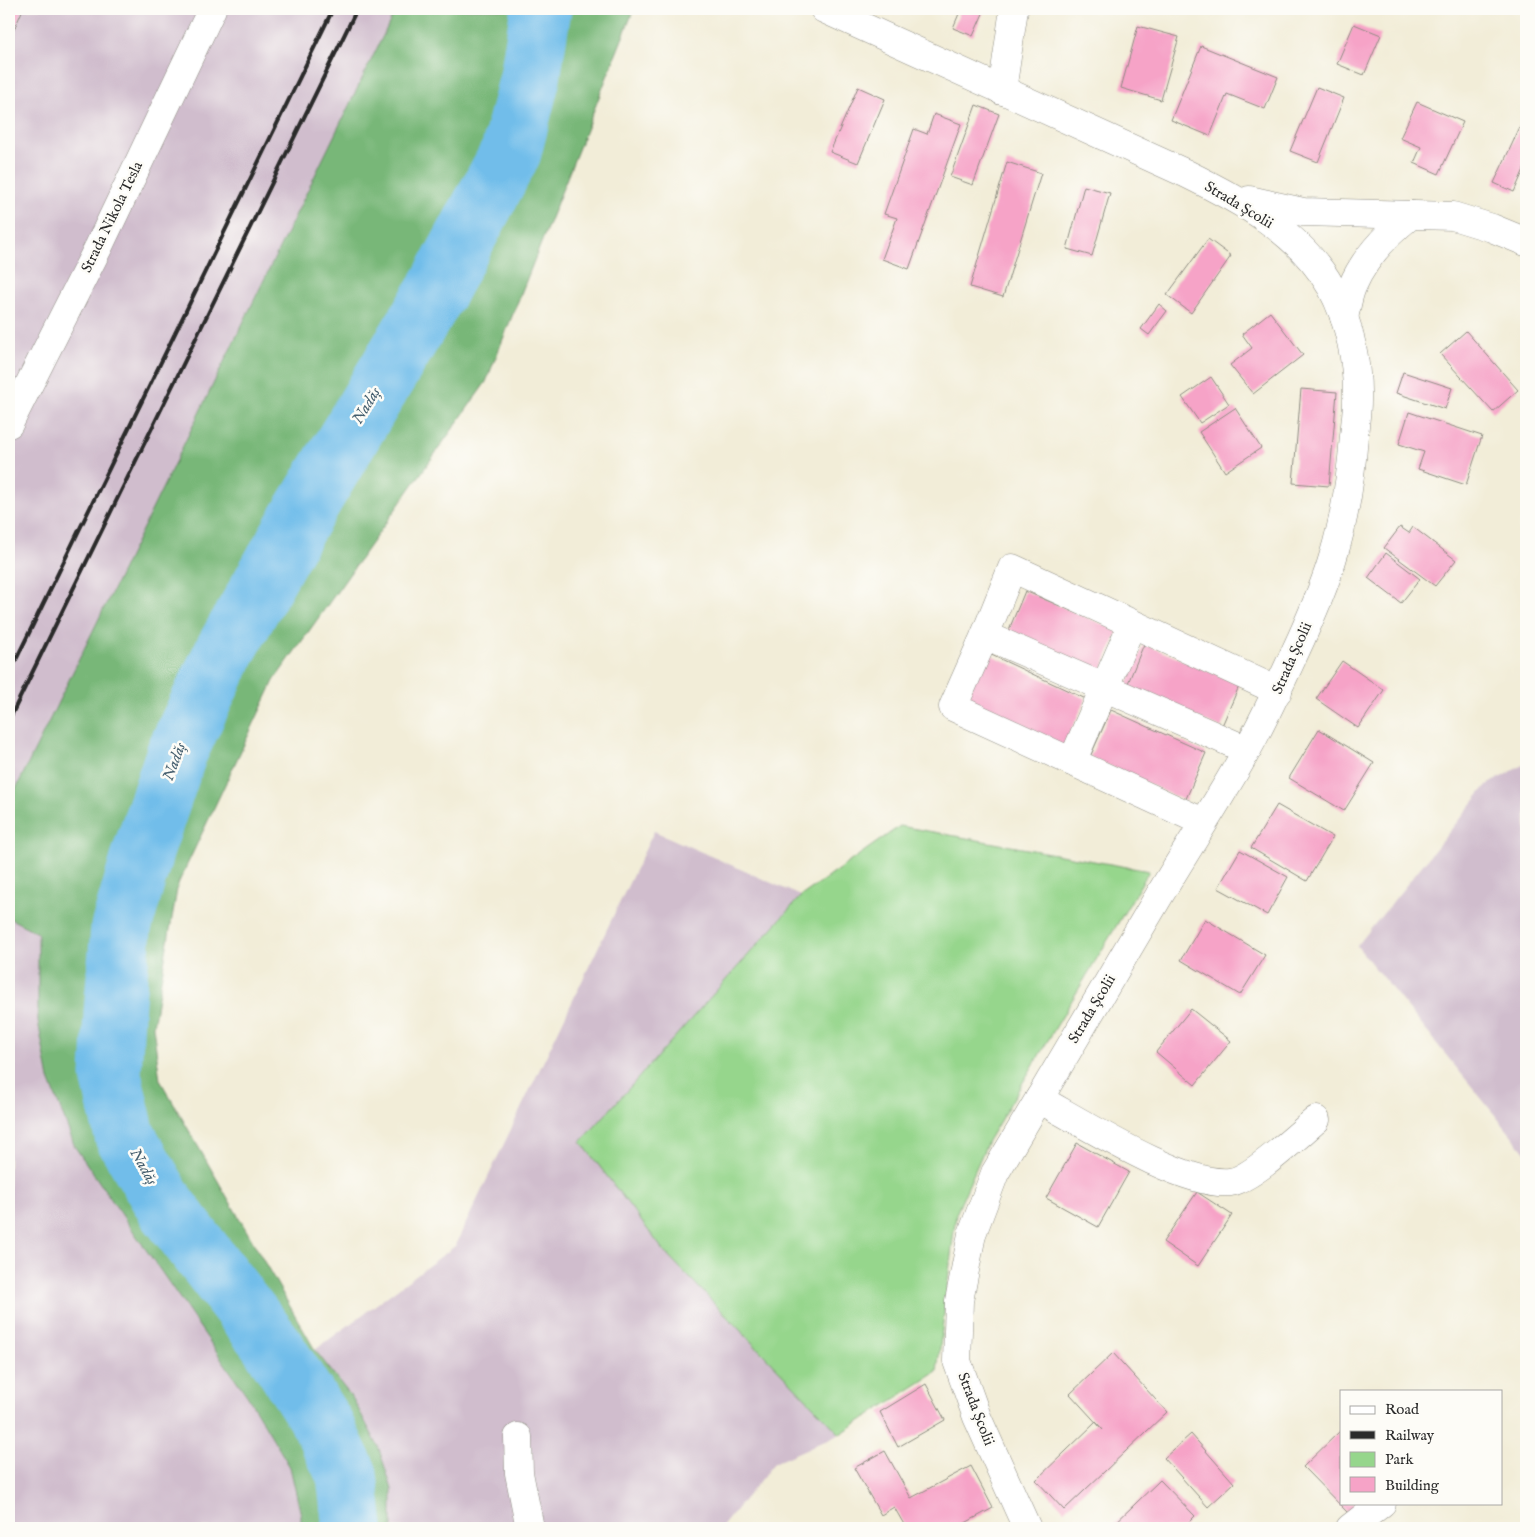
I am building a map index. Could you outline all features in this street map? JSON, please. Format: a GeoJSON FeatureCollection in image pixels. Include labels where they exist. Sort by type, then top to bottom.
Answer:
{"type":"FeatureCollection","features":[{"type":"Feature","properties":{"kind":"street","name":"Strada Nikola Tesla"},"geometry":{"type":"LineString","coordinates":[[9,424],[99,246],[212,9]]}},
{"type":"Feature","properties":{"kind":"street","name":"Strada Școlii"},"geometry":{"type":"LineString","coordinates":[[824,9],[1122,144],[1229,195],[1267,218],[1307,254],[1332,289],[1344,317],[1354,364],[1357,399],[1352,464],[1344,514],[1333,558],[1320,595],[1278,691],[1247,750],[995,1174],[972,1234],[959,1301],[957,1361],[977,1417],[1027,1528]]}},
{"type":"Feature","properties":{"kind":"street"},"geometry":{"type":"LineString","coordinates":[[1002,91],[1014,9]]}},
{"type":"Feature","properties":{"kind":"street"},"geometry":{"type":"LineString","coordinates":[[1229,195],[1303,212],[1453,216],[1492,228],[1526,242]]}},
{"type":"Feature","properties":{"kind":"street"},"geometry":{"type":"LineString","coordinates":[[1344,317],[1352,286],[1371,254],[1388,233],[1411,216]]}},
{"type":"Feature","properties":{"kind":"street"},"geometry":{"type":"LineString","coordinates":[[1203,822],[953,707],[1012,568],[1278,691]]}},
{"type":"Feature","properties":{"kind":"street"},"geometry":{"type":"LineString","coordinates":[[1072,762],[1132,624]]}},
{"type":"Feature","properties":{"kind":"street"},"geometry":{"type":"LineString","coordinates":[[985,635],[1247,750]]}},
{"type":"Feature","properties":{"kind":"street"},"geometry":{"type":"LineString","coordinates":[[1039,1099],[1163,1166],[1206,1180],[1231,1182],[1244,1176],[1316,1120]]}},
{"type":"Feature","properties":{"kind":"street"},"geometry":{"type":"LineString","coordinates":[[518,1436],[519,1474],[530,1528]]}},
{"type":"Feature","properties":{"kind":"street"},"geometry":{"type":"LineString","coordinates":[[1350,1528],[1381,1504]]}},
{"type":"Feature","properties":{"kind":"shaded area"},"geometry":{"type":"Polygon","coordinates":[[[9,9],[396,9],[9,803],[9,9]]]}},
{"type":"Feature","properties":{"kind":"shaded area"},"geometry":{"type":"Polygon","coordinates":[[[1526,763],[1526,1153],[1357,946],[1487,785],[1526,763]]]}},
{"type":"Feature","properties":{"kind":"shaded area"},"geometry":{"type":"Polygon","coordinates":[[[654,831],[801,896],[581,1142],[664,1251],[840,1434],[774,1463],[721,1528],[392,1528],[392,1489],[315,1350],[455,1246],[654,831]]]}},
{"type":"Feature","properties":{"kind":"shaded area"},"geometry":{"type":"Polygon","coordinates":[[[9,918],[38,933],[38,1021],[49,1079],[144,1244],[248,1397],[290,1467],[301,1515],[301,1528],[9,1528],[9,918]]]}},
{"type":"Feature","properties":{"kind":"green space"},"geometry":{"type":"Polygon","coordinates":[[[396,9],[634,9],[486,382],[275,679],[178,884],[153,1026],[160,1080],[315,1350],[353,1399],[378,1446],[392,1489],[392,1528],[301,1528],[301,1515],[290,1467],[248,1397],[75,1147],[49,1079],[38,1021],[38,933],[9,918],[9,803],[396,9]]]}},
{"type":"Feature","properties":{"kind":"green space"},"geometry":{"type":"Polygon","coordinates":[[[900,826],[1149,871],[988,1141],[956,1214],[937,1372],[840,1434],[664,1251],[581,1142],[801,896],[900,826]]]}},
{"type":"Feature","properties":{"kind":"building"},"geometry":{"type":"Polygon","coordinates":[[[9,9],[23,9],[9,41],[9,9]]]}},
{"type":"Feature","properties":{"kind":"building"},"geometry":{"type":"Polygon","coordinates":[[[961,9],[985,9],[973,36],[953,28],[961,9]]]}},
{"type":"Feature","properties":{"kind":"building"},"geometry":{"type":"Polygon","coordinates":[[[1354,24],[1381,35],[1364,75],[1337,64],[1354,24]]]}},
{"type":"Feature","properties":{"kind":"building"},"geometry":{"type":"Polygon","coordinates":[[[1138,26],[1179,37],[1161,100],[1121,88],[1138,26]]]}},
{"type":"Feature","properties":{"kind":"building"},"geometry":{"type":"Polygon","coordinates":[[[1201,46],[1278,77],[1265,109],[1227,94],[1210,136],[1171,120],[1201,46]]]}},
{"type":"Feature","properties":{"kind":"building"},"geometry":{"type":"Polygon","coordinates":[[[858,87],[885,99],[858,163],[830,152],[858,87]]]}},
{"type":"Feature","properties":{"kind":"building"},"geometry":{"type":"Polygon","coordinates":[[[1317,87],[1344,98],[1318,162],[1290,151],[1317,87]]]}},
{"type":"Feature","properties":{"kind":"building"},"geometry":{"type":"Polygon","coordinates":[[[1417,102],[1463,122],[1439,174],[1414,163],[1421,147],[1400,138],[1417,102]]]}},
{"type":"Feature","properties":{"kind":"building"},"geometry":{"type":"Polygon","coordinates":[[[976,105],[999,114],[973,185],[950,177],[976,105]]]}},
{"type":"Feature","properties":{"kind":"building"},"geometry":{"type":"Polygon","coordinates":[[[934,114],[961,124],[909,269],[882,259],[897,218],[884,214],[914,129],[927,134],[934,114]]]}},
{"type":"Feature","properties":{"kind":"building"},"geometry":{"type":"Polygon","coordinates":[[[1525,116],[1526,165],[1514,192],[1494,183],[1525,116]]]}},
{"type":"Feature","properties":{"kind":"building"},"geometry":{"type":"Polygon","coordinates":[[[1007,162],[1041,173],[1003,297],[970,287],[1007,162]]]}},
{"type":"Feature","properties":{"kind":"building"},"geometry":{"type":"Polygon","coordinates":[[[1084,186],[1110,193],[1092,256],[1067,249],[1084,186]]]}},
{"type":"Feature","properties":{"kind":"building"},"geometry":{"type":"Polygon","coordinates":[[[1208,239],[1231,256],[1191,313],[1167,295],[1208,239]]]}},
{"type":"Feature","properties":{"kind":"building"},"geometry":{"type":"Polygon","coordinates":[[[1159,304],[1167,311],[1149,335],[1141,329],[1159,304]]]}},
{"type":"Feature","properties":{"kind":"building"},"geometry":{"type":"Polygon","coordinates":[[[1270,312],[1303,355],[1253,394],[1230,365],[1252,348],[1242,334],[1270,312]]]}},
{"type":"Feature","properties":{"kind":"building"},"geometry":{"type":"Polygon","coordinates":[[[1466,331],[1518,390],[1493,412],[1440,354],[1466,331]]]}},
{"type":"Feature","properties":{"kind":"building"},"geometry":{"type":"Polygon","coordinates":[[[1403,372],[1452,388],[1445,409],[1396,393],[1403,372]]]}},
{"type":"Feature","properties":{"kind":"building"},"geometry":{"type":"Polygon","coordinates":[[[1211,377],[1229,404],[1200,423],[1182,397],[1211,377]]]}},
{"type":"Feature","properties":{"kind":"building"},"geometry":{"type":"Polygon","coordinates":[[[1301,389],[1337,392],[1329,486],[1293,483],[1301,389]]]}},
{"type":"Feature","properties":{"kind":"building"},"geometry":{"type":"Polygon","coordinates":[[[1235,408],[1261,448],[1225,472],[1199,432],[1235,408]]]}},
{"type":"Feature","properties":{"kind":"building"},"geometry":{"type":"Polygon","coordinates":[[[1409,412],[1482,436],[1466,485],[1418,469],[1424,452],[1399,444],[1409,412]]]}},
{"type":"Feature","properties":{"kind":"building"},"geometry":{"type":"Polygon","coordinates":[[[1400,527],[1409,533],[1413,527],[1456,560],[1435,586],[1384,548],[1400,527]]]}},
{"type":"Feature","properties":{"kind":"building"},"geometry":{"type":"Polygon","coordinates":[[[1386,553],[1420,579],[1401,603],[1368,578],[1386,553]]]}},
{"type":"Feature","properties":{"kind":"building"},"geometry":{"type":"Polygon","coordinates":[[[1025,591],[1118,631],[1101,672],[1008,632],[1025,591]]]}},
{"type":"Feature","properties":{"kind":"building"},"geometry":{"type":"Polygon","coordinates":[[[1144,644],[1240,684],[1221,728],[1126,688],[1144,644]]]}},
{"type":"Feature","properties":{"kind":"building"},"geometry":{"type":"Polygon","coordinates":[[[985,652],[1086,699],[1063,748],[962,701],[985,652]]]}},
{"type":"Feature","properties":{"kind":"building"},"geometry":{"type":"Polygon","coordinates":[[[1342,661],[1384,690],[1358,728],[1316,699],[1342,661]]]}},
{"type":"Feature","properties":{"kind":"building"},"geometry":{"type":"Polygon","coordinates":[[[1111,710],[1206,753],[1185,801],[1090,757],[1111,710]]]}},
{"type":"Feature","properties":{"kind":"building"},"geometry":{"type":"Polygon","coordinates":[[[1319,729],[1374,763],[1344,811],[1289,778],[1319,729]]]}},
{"type":"Feature","properties":{"kind":"building"},"geometry":{"type":"Polygon","coordinates":[[[1277,805],[1333,837],[1307,881],[1251,848],[1277,805]]]}},
{"type":"Feature","properties":{"kind":"building"},"geometry":{"type":"Polygon","coordinates":[[[1240,850],[1288,877],[1267,915],[1218,888],[1240,850]]]}},
{"type":"Feature","properties":{"kind":"building"},"geometry":{"type":"Polygon","coordinates":[[[1205,919],[1265,955],[1240,995],[1181,960],[1205,919]]]}},
{"type":"Feature","properties":{"kind":"building"},"geometry":{"type":"Polygon","coordinates":[[[1191,1009],[1231,1041],[1195,1085],[1156,1052],[1191,1009]]]}},
{"type":"Feature","properties":{"kind":"building"},"geometry":{"type":"Polygon","coordinates":[[[1077,1143],[1129,1172],[1098,1227],[1046,1198],[1077,1143]]]}},
{"type":"Feature","properties":{"kind":"building"},"geometry":{"type":"Polygon","coordinates":[[[1197,1192],[1232,1215],[1198,1266],[1163,1242],[1197,1192]]]}},
{"type":"Feature","properties":{"kind":"building"},"geometry":{"type":"Polygon","coordinates":[[[1113,1353],[1167,1412],[1064,1510],[1036,1480],[1096,1422],[1070,1394],[1113,1353]]]}},
{"type":"Feature","properties":{"kind":"building"},"geometry":{"type":"Polygon","coordinates":[[[926,1384],[945,1420],[898,1447],[880,1412],[926,1384]]]}},
{"type":"Feature","properties":{"kind":"building"},"geometry":{"type":"Polygon","coordinates":[[[1340,1431],[1340,1504],[1359,1504],[1349,1514],[1303,1467],[1340,1431]]]}},
{"type":"Feature","properties":{"kind":"building"},"geometry":{"type":"Polygon","coordinates":[[[1191,1434],[1234,1483],[1208,1507],[1164,1458],[1191,1434]]]}},
{"type":"Feature","properties":{"kind":"building"},"geometry":{"type":"Polygon","coordinates":[[[885,1451],[911,1498],[971,1466],[993,1508],[956,1528],[906,1528],[894,1507],[881,1515],[854,1468],[885,1451]]]}},
{"type":"Feature","properties":{"kind":"building"},"geometry":{"type":"Polygon","coordinates":[[[1160,1480],[1195,1516],[1183,1528],[1110,1528],[1160,1480]]]}},
{"type":"Feature","properties":{"kind":"waterway","name":"Nadăș"},"geometry":{"type":"LineString","coordinates":[[353,1528],[347,1475],[322,1423],[270,1342],[167,1208],[125,1136],[111,1075],[121,928],[144,849],[177,752],[224,653],[292,532],[439,287],[511,152],[530,77],[541,9]]}},
{"type":"Feature","properties":{"kind":"railway"},"geometry":{"type":"LineString","coordinates":[[9,674],[333,9]]}},
{"type":"Feature","properties":{"kind":"railway"},"geometry":{"type":"LineString","coordinates":[[9,720],[357,9]]}}]}
